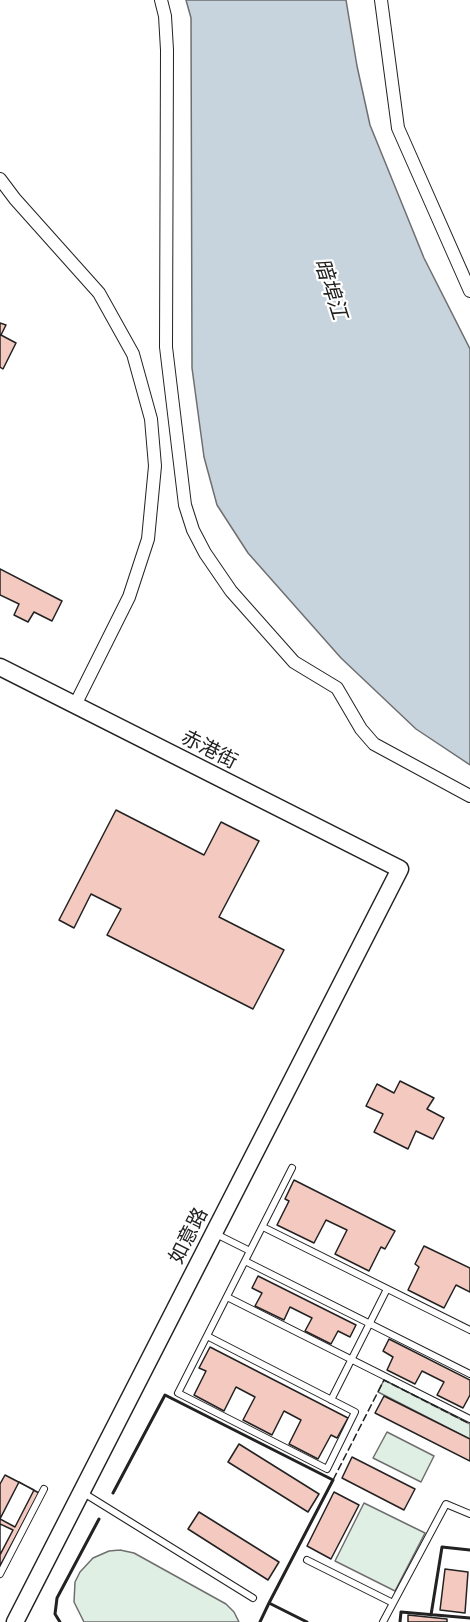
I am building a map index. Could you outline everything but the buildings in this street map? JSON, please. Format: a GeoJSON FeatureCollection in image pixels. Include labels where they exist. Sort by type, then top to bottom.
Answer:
{"type":"FeatureCollection","features":[{"type":"Feature","properties":{"kind":"street"},"geometry":{"type":"LineString","coordinates":[[160,0],[165,16],[167,50],[166,347],[185,505],[193,530],[205,553],[231,591],[294,662],[337,688],[361,729],[374,744],[470,796]]}},
{"type":"Feature","properties":{"kind":"street"},"geometry":{"type":"LineString","coordinates":[[381,0],[398,128],[470,291]]}},
{"type":"Feature","properties":{"kind":"street"},"geometry":{"type":"LineString","coordinates":[[0,180],[15,200],[99,292],[132,354],[151,419],[155,466],[148,539],[129,597],[75,705]]}},
{"type":"Feature","properties":{"kind":"street","name":"赤港街"},"geometry":{"type":"LineString","coordinates":[[0,668],[400,869]]}},
{"type":"Feature","properties":{"kind":"street","name":"如意路"},"geometry":{"type":"LineString","coordinates":[[15,1622],[400,869]]}},
{"type":"Feature","properties":{"kind":"lane"},"geometry":{"type":"LineString","coordinates":[[207,1336],[356,1412],[327,1469],[178,1392],[292,1168]]}},
{"type":"Feature","properties":{"kind":"lane"},"geometry":{"type":"LineString","coordinates":[[263,1227],[470,1330]]}},
{"type":"Feature","properties":{"kind":"lane"},"geometry":{"type":"LineString","coordinates":[[214,1233],[250,1251]]}},
{"type":"Feature","properties":{"kind":"lane"},"geometry":{"type":"LineString","coordinates":[[246,1260],[470,1374]]}},
{"type":"Feature","properties":{"kind":"lane"},"geometry":{"type":"LineString","coordinates":[[331,1400],[387,1289]]}},
{"type":"Feature","properties":{"kind":"lane"},"geometry":{"type":"LineString","coordinates":[[227,1297],[470,1419]]}},
{"type":"Feature","properties":{"kind":"lane"},"geometry":{"type":"LineString","coordinates":[[0,1574],[44,1489]]}},
{"type":"Feature","properties":{"kind":"lane"},"geometry":{"type":"LineString","coordinates":[[81,1492],[253,1598]]}},
{"type":"Feature","properties":{"kind":"lane"},"geometry":{"type":"LineString","coordinates":[[383,1622],[446,1504],[470,1514]]}},
{"type":"Feature","properties":{"kind":"lane"},"geometry":{"type":"LineString","coordinates":[[307,1560],[393,1603]]}},
{"type":"Feature","properties":{"kind":"green space"},"geometry":{"type":"Polygon","coordinates":[[[384,1380],[470,1424],[470,1439],[378,1392],[384,1380]]]}},
{"type":"Feature","properties":{"kind":"green space"},"geometry":{"type":"Polygon","coordinates":[[[387,1432],[434,1456],[421,1482],[373,1458],[387,1432]]]}},
{"type":"Feature","properties":{"kind":"green space"},"geometry":{"type":"Polygon","coordinates":[[[364,1503],[425,1533],[395,1591],[335,1561],[364,1503]]]}},
{"type":"Feature","properties":{"kind":"green space"},"geometry":{"type":"Polygon","coordinates":[[[120,1550],[134,1553],[226,1604],[234,1612],[239,1622],[84,1622],[74,1602],[75,1582],[80,1572],[93,1558],[109,1551],[120,1550]]]}},
{"type":"Feature","properties":{"kind":"water","name":"暗埠江"},"geometry":{"type":"Polygon","coordinates":[[[186,0],[346,0],[370,125],[424,258],[470,349],[470,765],[416,729],[341,658],[248,553],[217,505],[204,457],[192,368],[191,18],[186,0]]]}},
{"type":"Feature","properties":{"kind":"fence"},"geometry":{"type":"LineString","coordinates":[[333,1480],[384,1380],[470,1424]]}},
{"type":"Feature","properties":{"kind":"wall"},"geometry":{"type":"LineString","coordinates":[[113,1493],[165,1395],[333,1480],[269,1603],[307,1622]]}},
{"type":"Feature","properties":{"kind":"wall"},"geometry":{"type":"LineString","coordinates":[[60,1622],[55,1614],[57,1598],[99,1519]]}},
{"type":"Feature","properties":{"kind":"wall"},"geometry":{"type":"LineString","coordinates":[[431,1615],[442,1547],[470,1550]]}},
{"type":"Feature","properties":{"kind":"wall"},"geometry":{"type":"LineString","coordinates":[[260,1622],[269,1603]]}},
{"type":"Feature","properties":{"kind":"wall"},"geometry":{"type":"LineString","coordinates":[[400,1622],[401,1612],[470,1618]]}}]}
